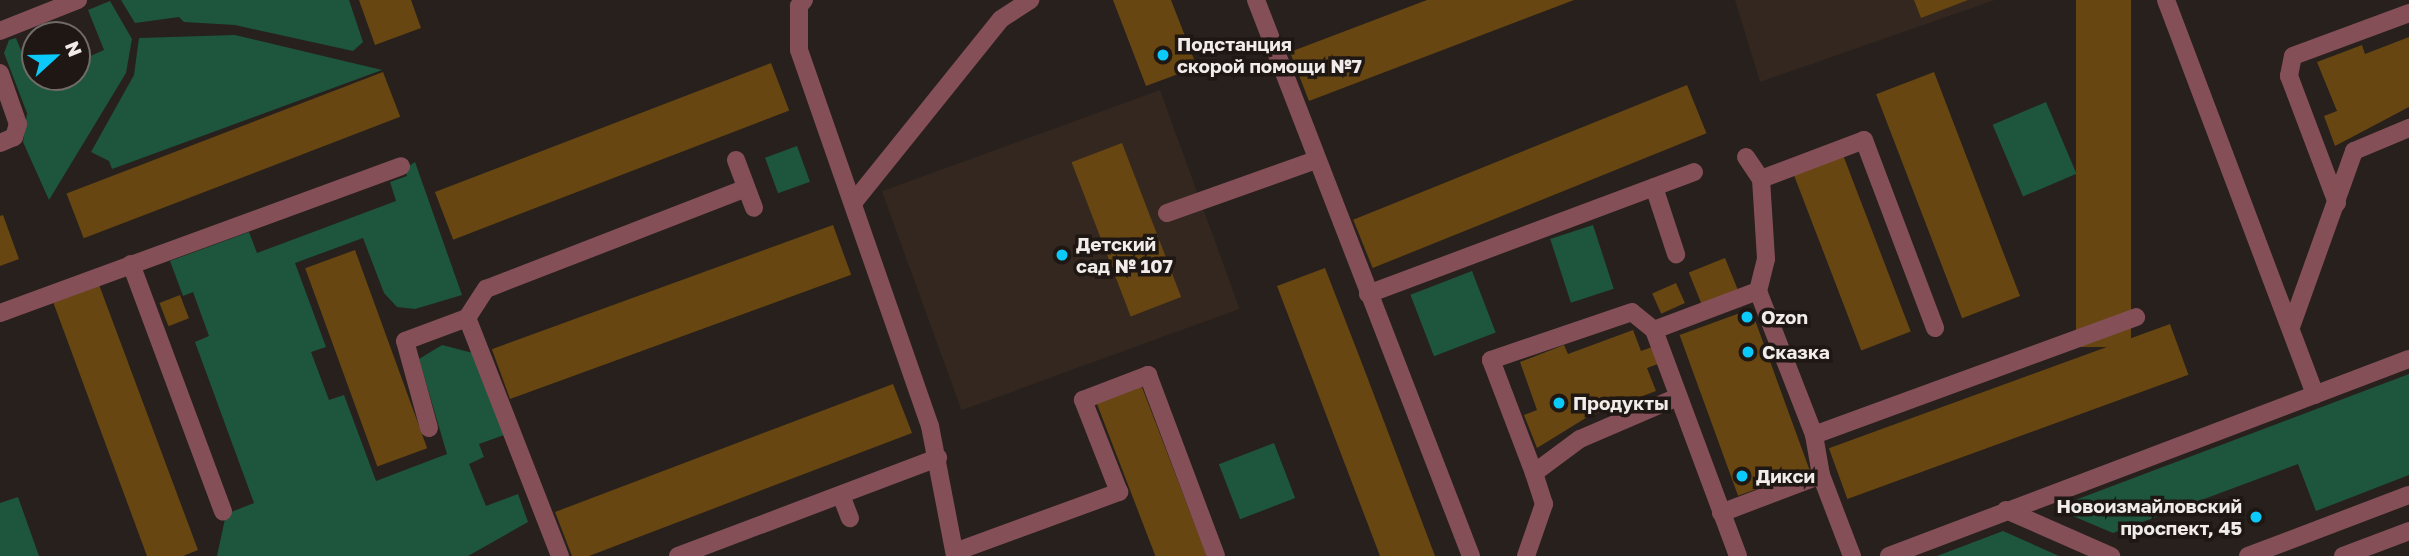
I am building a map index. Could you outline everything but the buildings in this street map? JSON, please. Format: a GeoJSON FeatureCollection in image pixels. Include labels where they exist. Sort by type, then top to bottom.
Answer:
{"type":"FeatureCollection","features":[{"type":"Feature","properties":{"kind":"street"},"geometry":{"type":"LineString","coordinates":[[0,31],[78,0]]}},
{"type":"Feature","properties":{"kind":"street"},"geometry":{"type":"LineString","coordinates":[[804,0],[799,6],[799,50],[938,458],[955,554],[1119,492],[1083,400],[1148,375],[1216,556]]}},
{"type":"Feature","properties":{"kind":"street"},"geometry":{"type":"LineString","coordinates":[[853,204],[1000,19],[1030,0]]}},
{"type":"Feature","properties":{"kind":"street"},"geometry":{"type":"LineString","coordinates":[[1256,0],[1471,556]]}},
{"type":"Feature","properties":{"kind":"street"},"geometry":{"type":"LineString","coordinates":[[2171,1],[2315,395]]}},
{"type":"Feature","properties":{"kind":"street"},"geometry":{"type":"LineString","coordinates":[[2337,203],[2289,76],[2293,56],[2409,13]]}},
{"type":"Feature","properties":{"kind":"street"},"geometry":{"type":"LineString","coordinates":[[0,73],[18,124],[14,137],[0,143]]}},
{"type":"Feature","properties":{"kind":"street"},"geometry":{"type":"LineString","coordinates":[[2291,327],[2354,151],[2409,128]]}},
{"type":"Feature","properties":{"kind":"street"},"geometry":{"type":"LineString","coordinates":[[1761,179],[1864,140],[1935,328]]}},
{"type":"Feature","properties":{"kind":"street"},"geometry":{"type":"LineString","coordinates":[[1746,157],[1761,179],[1766,259],[1758,291],[1814,435],[1821,475],[1852,556]]}},
{"type":"Feature","properties":{"kind":"street"},"geometry":{"type":"LineString","coordinates":[[736,160],[754,208]]}},
{"type":"Feature","properties":{"kind":"street"},"geometry":{"type":"LineString","coordinates":[[1167,213],[1316,160]]}},
{"type":"Feature","properties":{"kind":"street"},"geometry":{"type":"LineString","coordinates":[[0,313],[401,166]]}},
{"type":"Feature","properties":{"kind":"street"},"geometry":{"type":"LineString","coordinates":[[1368,294],[1694,172]]}},
{"type":"Feature","properties":{"kind":"street"},"geometry":{"type":"LineString","coordinates":[[1654,187],[1676,254]]}},
{"type":"Feature","properties":{"kind":"street"},"geometry":{"type":"LineString","coordinates":[[429,428],[405,341],[467,318],[485,289],[746,188]]}},
{"type":"Feature","properties":{"kind":"street"},"geometry":{"type":"LineString","coordinates":[[131,264],[223,512]]}},
{"type":"Feature","properties":{"kind":"street"},"geometry":{"type":"LineString","coordinates":[[1654,330],[1758,291]]}},
{"type":"Feature","properties":{"kind":"street"},"geometry":{"type":"LineString","coordinates":[[1526,556],[1544,504],[1491,360],[1632,312],[1654,330],[1738,556]]}},
{"type":"Feature","properties":{"kind":"street"},"geometry":{"type":"LineString","coordinates":[[1814,435],[2136,317]]}},
{"type":"Feature","properties":{"kind":"street"},"geometry":{"type":"LineString","coordinates":[[467,318],[560,556]]}},
{"type":"Feature","properties":{"kind":"street"},"geometry":{"type":"LineString","coordinates":[[1889,556],[2409,359]]}},
{"type":"Feature","properties":{"kind":"street"},"geometry":{"type":"LineString","coordinates":[[1534,473],[1580,439],[1678,397]]}},
{"type":"Feature","properties":{"kind":"street"},"geometry":{"type":"LineString","coordinates":[[678,556],[938,458]]}},
{"type":"Feature","properties":{"kind":"street"},"geometry":{"type":"LineString","coordinates":[[1721,513],[1821,475]]}},
{"type":"Feature","properties":{"kind":"street"},"geometry":{"type":"LineString","coordinates":[[841,495],[850,518]]}},
{"type":"Feature","properties":{"kind":"street"},"geometry":{"type":"LineString","coordinates":[[2248,556],[2409,495]]}},
{"type":"Feature","properties":{"kind":"street"},"geometry":{"type":"LineString","coordinates":[[2006,510],[2111,556]]}},
{"type":"Feature","properties":{"kind":"street"},"geometry":{"type":"LineString","coordinates":[[2343,556],[2409,531]]}},
{"type":"Feature","properties":{"kind":"shaded area"},"geometry":{"type":"Polygon","coordinates":[[[1735,0],[1995,0],[1760,82],[1735,0]]]}},
{"type":"Feature","properties":{"kind":"shaded area","name":"Детский сад № 107"},"geometry":{"type":"Polygon","coordinates":[[[1160,90],[1240,309],[962,410],[882,191],[1160,90]]]}},
{"type":"Feature","properties":{"kind":"green space"},"geometry":{"type":"Polygon","coordinates":[[[121,0],[349,0],[363,42],[353,51],[235,25],[184,22],[179,17],[135,23],[121,0]]]}},
{"type":"Feature","properties":{"kind":"green space"},"geometry":{"type":"Polygon","coordinates":[[[110,1],[132,39],[126,73],[49,200],[23,142],[27,113],[4,53],[9,40],[16,38],[21,51],[21,91],[91,91],[91,56],[104,50],[88,10],[110,1]]]}},
{"type":"Feature","properties":{"kind":"green space"},"geometry":{"type":"Polygon","coordinates":[[[235,35],[382,70],[112,169],[109,161],[91,152],[134,75],[139,38],[235,35]]]}},
{"type":"Feature","properties":{"kind":"green space"},"geometry":{"type":"Polygon","coordinates":[[[2046,102],[2076,174],[2023,196],[1993,125],[2046,102]]]}},
{"type":"Feature","properties":{"kind":"green space"},"geometry":{"type":"Polygon","coordinates":[[[797,146],[810,182],[778,193],[765,158],[797,146]]]}},
{"type":"Feature","properties":{"kind":"green space"},"geometry":{"type":"Polygon","coordinates":[[[415,162],[462,295],[415,309],[397,307],[384,293],[363,238],[295,263],[326,347],[311,352],[329,400],[344,395],[376,481],[447,454],[419,359],[442,345],[473,353],[504,435],[479,444],[484,457],[469,464],[486,506],[518,494],[528,522],[468,556],[217,556],[226,514],[254,503],[195,342],[209,336],[193,292],[183,296],[170,261],[249,232],[257,253],[396,201],[390,182],[407,176],[405,169],[415,162]]]}},
{"type":"Feature","properties":{"kind":"green space"},"geometry":{"type":"Polygon","coordinates":[[[1593,225],[1614,289],[1571,303],[1550,239],[1593,225]]]}},
{"type":"Feature","properties":{"kind":"green space"},"geometry":{"type":"Polygon","coordinates":[[[1472,271],[1496,333],[1434,356],[1410,295],[1472,271]]]}},
{"type":"Feature","properties":{"kind":"green space"},"geometry":{"type":"Polygon","coordinates":[[[2409,374],[2409,475],[2316,511],[2298,464],[2113,533],[2054,508],[2409,374]]]}},
{"type":"Feature","properties":{"kind":"green space"},"geometry":{"type":"Polygon","coordinates":[[[1274,443],[1295,498],[1240,519],[1219,464],[1274,443]]]}},
{"type":"Feature","properties":{"kind":"green space"},"geometry":{"type":"Polygon","coordinates":[[[18,497],[39,556],[0,556],[0,503],[18,497]]]}},
{"type":"Feature","properties":{"kind":"green space"},"geometry":{"type":"Polygon","coordinates":[[[2003,531],[2059,556],[1937,556],[2003,531]]]}},
{"type":"Feature","properties":{"kind":"place","name":"Подстанция скорой помощи №7"},"geometry":{"type":"Point","coordinates":[1163,55]}},
{"type":"Feature","properties":{"kind":"place","name":"Детский сад № 107"},"geometry":{"type":"Point","coordinates":[1062,255]}},
{"type":"Feature","properties":{"kind":"place","name":"Ozon"},"geometry":{"type":"Point","coordinates":[1747,317]}},
{"type":"Feature","properties":{"kind":"place","name":"Сказка"},"geometry":{"type":"Point","coordinates":[1748,352]}},
{"type":"Feature","properties":{"kind":"place","name":"Продукты"},"geometry":{"type":"Point","coordinates":[1559,403]}},
{"type":"Feature","properties":{"kind":"place","name":"Дикси"},"geometry":{"type":"Point","coordinates":[1742,476]}},
{"type":"Feature","properties":{"kind":"place","name":"Новоизмайловский проспект, 45"},"geometry":{"type":"Point","coordinates":[2256,517]}}]}
